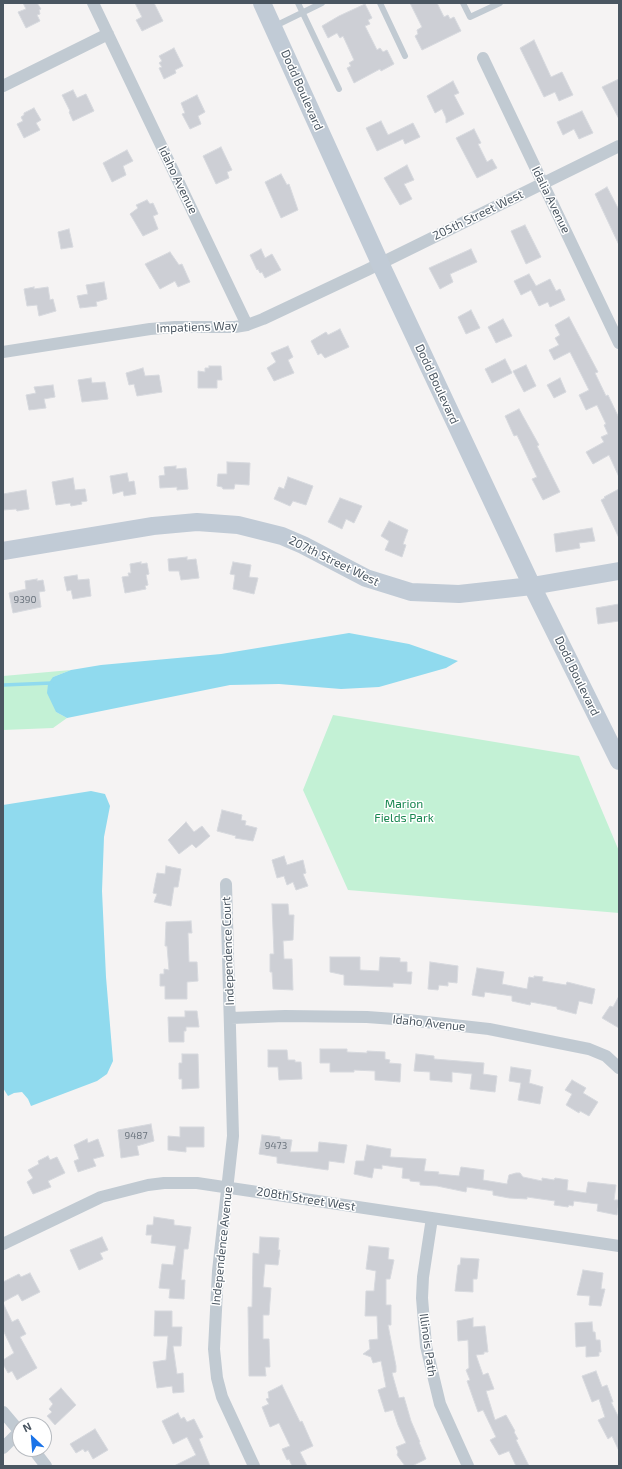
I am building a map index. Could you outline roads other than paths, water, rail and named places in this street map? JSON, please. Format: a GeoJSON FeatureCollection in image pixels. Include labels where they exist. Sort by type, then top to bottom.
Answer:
{"type":"FeatureCollection","features":[{"type":"Feature","properties":{"kind":"main road","name":"Dodd Boulevard"},"geometry":{"type":"LineString","coordinates":[[262,3],[380,263],[532,586],[619,762]]}},
{"type":"Feature","properties":{"kind":"main road","name":"207th Street West"},"geometry":{"type":"LineString","coordinates":[[3,551],[175,523],[216,523],[238,525],[282,536],[303,545],[366,578],[411,592],[459,594],[532,586],[619,571]]}},
{"type":"Feature","properties":{"kind":"street","name":"Idaho Avenue"},"geometry":{"type":"LineString","coordinates":[[93,3],[247,325]]}},
{"type":"Feature","properties":{"kind":"street"},"geometry":{"type":"LineString","coordinates":[[3,86],[108,34]]}},
{"type":"Feature","properties":{"kind":"street","name":"Idalia Avenue"},"geometry":{"type":"LineString","coordinates":[[483,58],[542,184],[619,342]]}},
{"type":"Feature","properties":{"kind":"street","name":"205th Street West"},"geometry":{"type":"LineString","coordinates":[[380,263],[619,146]]}},
{"type":"Feature","properties":{"kind":"street","name":"Impatiens Way"},"geometry":{"type":"LineString","coordinates":[[3,352],[150,329],[175,327],[235,327],[247,325],[263,319],[380,263]]}},
{"type":"Feature","properties":{"kind":"street","name":"Independence Court"},"geometry":{"type":"LineString","coordinates":[[226,884],[231,1018]]}},
{"type":"Feature","properties":{"kind":"street","name":"Idaho Avenue"},"geometry":{"type":"LineString","coordinates":[[231,1018],[326,1016],[374,1018],[408,1020],[489,1029],[589,1049],[606,1056],[619,1068]]}},
{"type":"Feature","properties":{"kind":"street","name":"Independence Avenue"},"geometry":{"type":"LineString","coordinates":[[231,1018],[234,1136],[218,1271],[214,1359],[217,1378],[224,1402],[254,1466]]}},
{"type":"Feature","properties":{"kind":"street","name":"208th Street West"},"geometry":{"type":"LineString","coordinates":[[3,1244],[86,1204],[132,1188],[164,1183],[197,1183],[619,1246]]}},
{"type":"Feature","properties":{"kind":"street","name":"Illinois Path"},"geometry":{"type":"LineString","coordinates":[[432,1218],[423,1291],[426,1346],[440,1404],[468,1466]]}},
{"type":"Feature","properties":{"kind":"street"},"geometry":{"type":"LineString","coordinates":[[3,1412],[12,1422]]}},
{"type":"Feature","properties":{"kind":"street"},"geometry":{"type":"LineString","coordinates":[[3,1448],[12,1439]]}},
{"type":"Feature","properties":{"kind":"street"},"geometry":{"type":"LineString","coordinates":[[39,1457],[46,1466]]}},
{"type":"Feature","properties":{"kind":"lane"},"geometry":{"type":"LineString","coordinates":[[298,3],[340,89]]}},
{"type":"Feature","properties":{"kind":"lane"},"geometry":{"type":"LineString","coordinates":[[274,27],[322,3]]}},
{"type":"Feature","properties":{"kind":"lane"},"geometry":{"type":"LineString","coordinates":[[380,3],[405,56]]}},
{"type":"Feature","properties":{"kind":"lane"},"geometry":{"type":"LineString","coordinates":[[463,3],[470,17],[500,3]]}},
{"type":"Feature","properties":{"kind":"water"},"geometry":{"type":"Polygon","coordinates":[[[349,633],[409,644],[458,661],[446,668],[379,687],[341,689],[279,684],[230,685],[67,718],[56,712],[47,693],[48,684],[53,677],[71,670],[101,665],[221,654],[349,633]]]}},
{"type":"Feature","properties":{"kind":"water"},"geometry":{"type":"Polygon","coordinates":[[[91,791],[105,794],[110,806],[104,837],[102,891],[106,977],[113,1061],[107,1074],[97,1081],[31,1106],[28,1099],[22,1092],[14,1093],[8,1096],[3,1088],[3,805],[91,791]]]}},
{"type":"Feature","properties":{"kind":"waterway"},"geometry":{"type":"LineString","coordinates":[[3,685],[52,683]]}},
{"type":"Feature","properties":{"kind":"park label","name":"Marion Fields Park"},"geometry":{"type":"Point","coordinates":[404,811]}}]}
